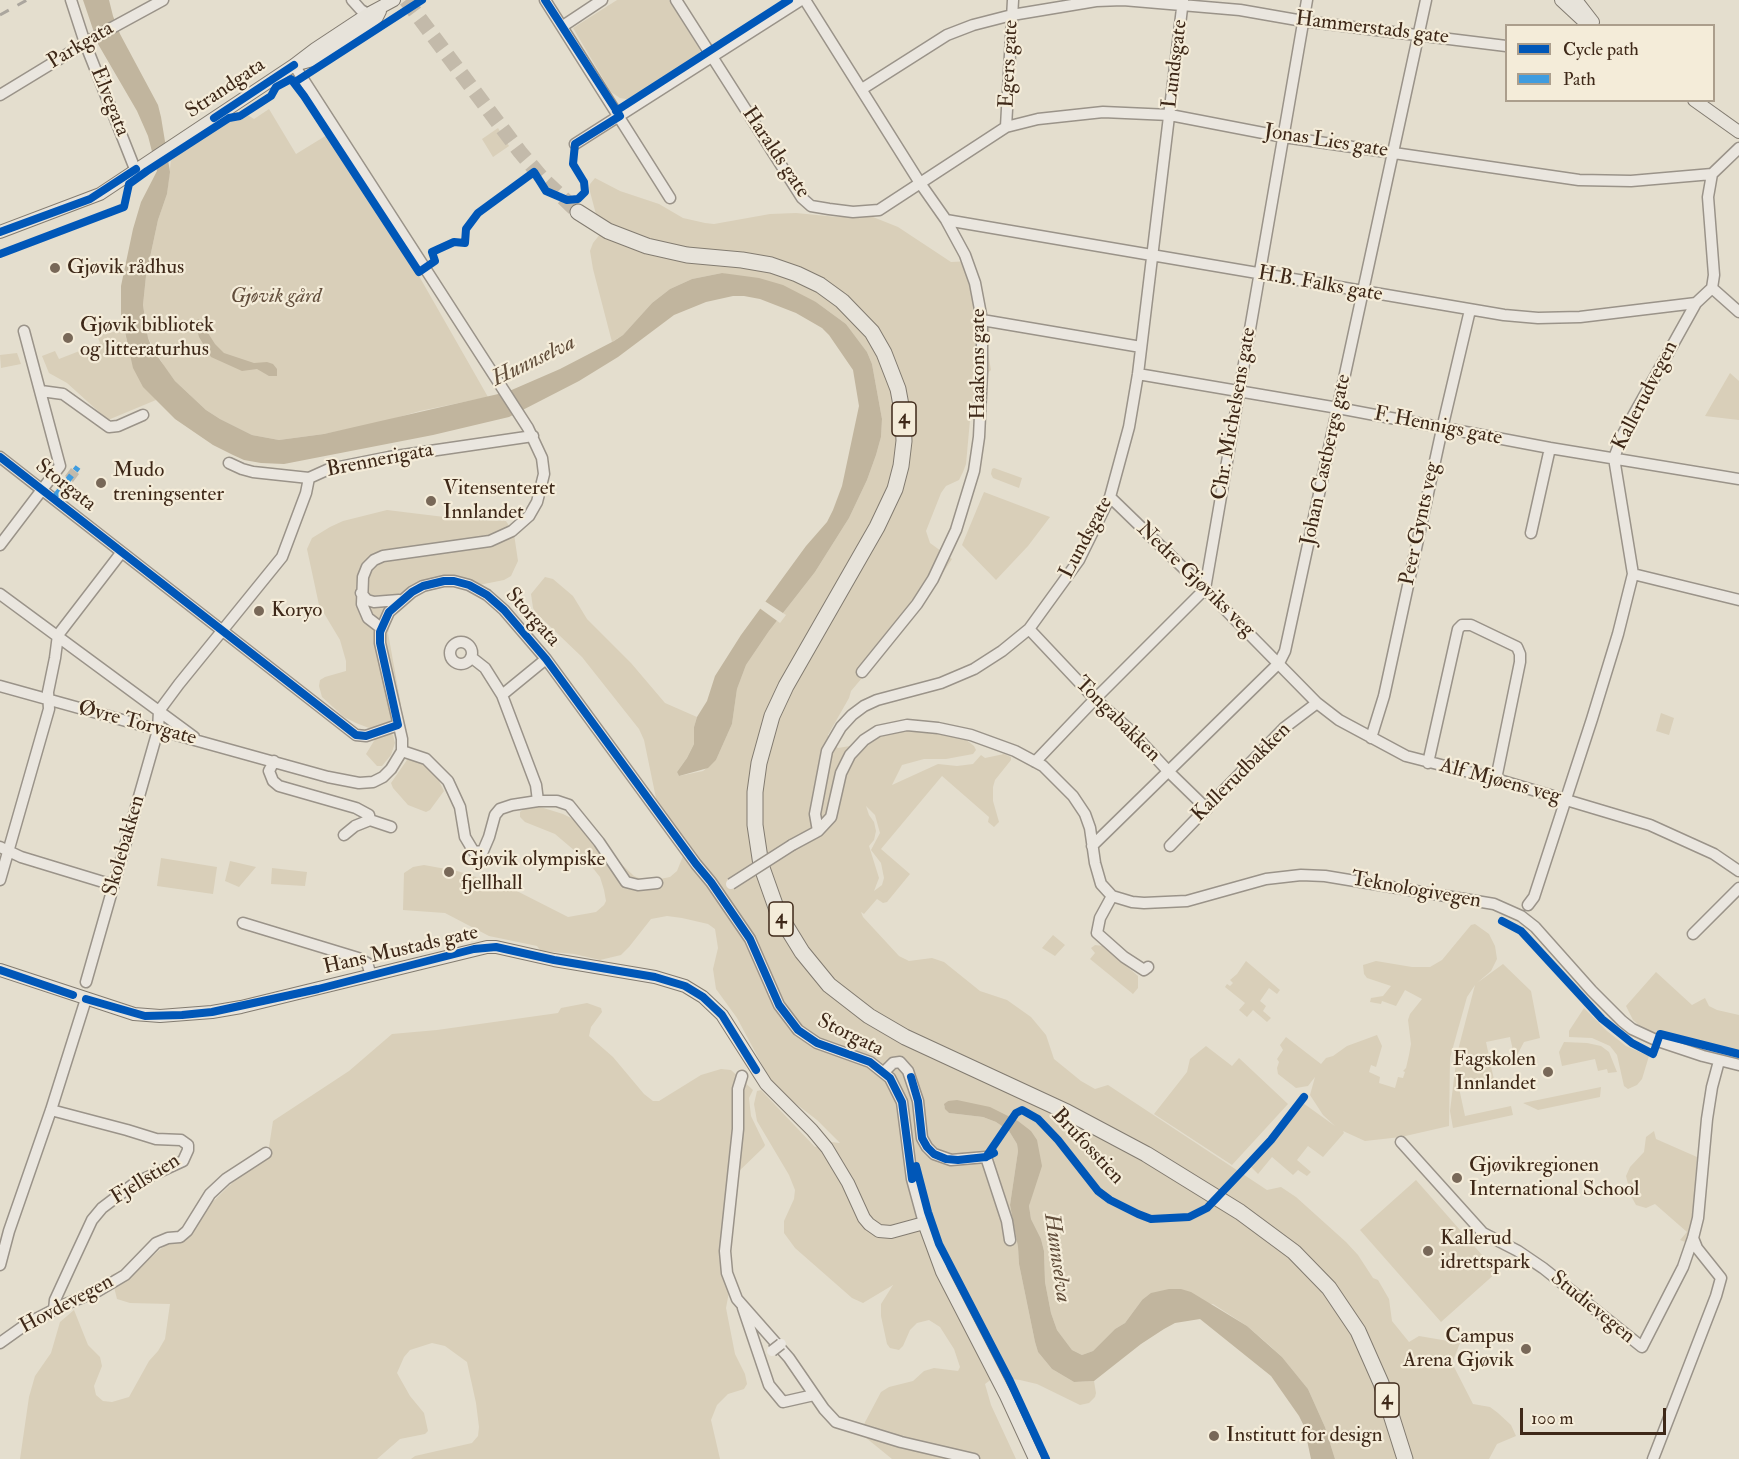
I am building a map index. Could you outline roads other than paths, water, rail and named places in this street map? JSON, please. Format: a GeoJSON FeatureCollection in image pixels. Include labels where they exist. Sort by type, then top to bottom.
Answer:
{"type":"FeatureCollection","features":[{"type":"Feature","properties":{"kind":"highway","name":"4"},"geometry":{"type":"LineString","coordinates":[[578,212],[608,231],[647,246],[687,255],[763,264],[797,274],[820,285],[842,301],[872,332],[884,353],[898,389],[903,416],[904,441],[895,489],[872,536],[786,686],[772,716],[759,764],[754,818],[761,865],[778,913],[798,946],[829,985],[869,1016],[905,1037],[1067,1112],[1137,1149],[1211,1193],[1261,1226],[1294,1252],[1329,1288],[1358,1331],[1381,1383],[1404,1459]]}},
{"type":"Feature","properties":{"kind":"main road","name":"Strandgata"},"geometry":{"type":"LineString","coordinates":[[0,232],[90,199],[294,65],[315,48],[394,0]]}},
{"type":"Feature","properties":{"kind":"main road"},"geometry":{"type":"LineString","coordinates":[[1562,0],[1587,24]]}},
{"type":"Feature","properties":{"kind":"main road"},"geometry":{"type":"LineString","coordinates":[[1576,0],[1594,24]]}},
{"type":"Feature","properties":{"kind":"main road","name":"Strandgata"},"geometry":{"type":"LineString","coordinates":[[294,65],[320,58],[357,34],[377,17],[381,9]]}},
{"type":"Feature","properties":{"kind":"main road"},"geometry":{"type":"LineString","coordinates":[[1697,102],[1739,132]]}},
{"type":"Feature","properties":{"kind":"main road","name":"Hans Mustads gate"},"geometry":{"type":"LineString","coordinates":[[0,970],[134,1014],[160,1016],[241,1007],[474,949],[496,947],[677,982],[703,997],[722,1015],[766,1084],[827,1148],[869,1224],[879,1230],[891,1232],[924,1223]]}},
{"type":"Feature","properties":{"kind":"main road"},"geometry":{"type":"LineString","coordinates":[[924,1223],[942,1272],[1006,1396],[1035,1459]]}},
{"type":"Feature","properties":{"kind":"street","name":"Elvegata"},"geometry":{"type":"LineString","coordinates":[[71,0],[85,43],[140,166]]}},
{"type":"Feature","properties":{"kind":"street","name":"Parkgata"},"geometry":{"type":"LineString","coordinates":[[0,95],[97,36],[163,0]]}},
{"type":"Feature","properties":{"kind":"street"},"geometry":{"type":"LineString","coordinates":[[352,0],[368,14]]}},
{"type":"Feature","properties":{"kind":"street"},"geometry":{"type":"LineString","coordinates":[[545,0],[670,198]]}},
{"type":"Feature","properties":{"kind":"street"},"geometry":{"type":"LineString","coordinates":[[563,26],[602,0]]}},
{"type":"Feature","properties":{"kind":"street","name":"Haralds gate"},"geometry":{"type":"LineString","coordinates":[[676,0],[802,198],[811,206],[853,212],[879,210],[920,183]]}},
{"type":"Feature","properties":{"kind":"street"},"geometry":{"type":"LineString","coordinates":[[575,144],[803,0]]}},
{"type":"Feature","properties":{"kind":"street","name":"Haakons gate"},"geometry":{"type":"LineString","coordinates":[[803,0],[946,220],[965,255],[975,283],[982,320],[979,437],[974,471],[956,530],[942,563],[923,595],[862,672]]}},
{"type":"Feature","properties":{"kind":"street","name":"Egers gate"},"geometry":{"type":"LineString","coordinates":[[1006,127],[1013,0]]}},
{"type":"Feature","properties":{"kind":"street","name":"Chr. Michelsens gate"},"geometry":{"type":"LineString","coordinates":[[1205,589],[1307,0]]}},
{"type":"Feature","properties":{"kind":"street","name":"Johan Castbergs gate"},"geometry":{"type":"LineString","coordinates":[[1092,846],[1279,663],[1285,651],[1426,0]]}},
{"type":"Feature","properties":{"kind":"street","name":"Hammerstads gate"},"geometry":{"type":"LineString","coordinates":[[862,89],[947,35],[1012,15],[1096,1],[1183,3],[1240,9],[1303,21],[1505,46]]}},
{"type":"Feature","properties":{"kind":"street","name":"Lundsgate"},"geometry":{"type":"LineString","coordinates":[[818,831],[815,814],[827,751],[841,727],[864,706],[877,700],[941,683],[974,669],[1002,651],[1029,629],[1079,560],[1110,497],[1129,427],[1138,374],[1183,3]]}},
{"type":"Feature","properties":{"kind":"street"},"geometry":{"type":"LineString","coordinates":[[294,65],[533,436],[542,458],[544,474],[537,502],[529,516],[503,537],[490,541],[383,556],[366,567],[361,593],[362,604],[368,618],[381,628],[380,643],[402,739],[402,751],[426,759],[448,781],[460,807],[469,846],[474,852],[483,851],[497,812],[512,805],[557,801],[569,805],[599,842],[626,882],[638,885],[657,883]]}},
{"type":"Feature","properties":{"kind":"street","name":"Jonas Lies gate"},"geometry":{"type":"LineString","coordinates":[[920,183],[1006,127],[1038,119],[1103,112],[1170,115],[1284,137],[1579,180],[1631,181],[1712,174]]}},
{"type":"Feature","properties":{"kind":"street"},"geometry":{"type":"LineString","coordinates":[[1739,148],[1712,174],[1708,197],[1714,275],[1712,288],[1739,312]]}},
{"type":"Feature","properties":{"kind":"street","name":"H.B. Falks gate"},"geometry":{"type":"LineString","coordinates":[[946,220],[1470,310],[1538,318],[1580,317],[1696,303]]}},
{"type":"Feature","properties":{"kind":"street","name":"Kallerudvegen"},"geometry":{"type":"LineString","coordinates":[[1528,905],[1534,897],[1618,634],[1633,573],[1614,458],[1623,434],[1696,303],[1712,288]]}},
{"type":"Feature","properties":{"kind":"street","name":"Peer Gynts veg"},"geometry":{"type":"LineString","coordinates":[[1371,738],[1383,696],[1470,310]]}},
{"type":"Feature","properties":{"kind":"street"},"geometry":{"type":"LineString","coordinates":[[982,320],[1141,348]]}},
{"type":"Feature","properties":{"kind":"street"},"geometry":{"type":"LineString","coordinates":[[0,545],[60,466],[24,331]]}},
{"type":"Feature","properties":{"kind":"street","name":"F. Hennigs gate"},"geometry":{"type":"LineString","coordinates":[[1138,374],[1338,408],[1550,448],[1739,479]]}},
{"type":"Feature","properties":{"kind":"street"},"geometry":{"type":"LineString","coordinates":[[41,391],[63,394],[109,427],[118,426],[143,415]]}},
{"type":"Feature","properties":{"kind":"street","name":"Brennerigata"},"geometry":{"type":"LineString","coordinates":[[229,463],[253,472],[309,478],[329,469],[389,457],[533,436]]}},
{"type":"Feature","properties":{"kind":"street"},"geometry":{"type":"LineString","coordinates":[[1531,533],[1550,448]]}},
{"type":"Feature","properties":{"kind":"street","name":"Storgata"},"geometry":{"type":"LineString","coordinates":[[0,457],[42,491],[57,495],[121,553],[356,735],[372,734],[398,725]]}},
{"type":"Feature","properties":{"kind":"street"},"geometry":{"type":"LineString","coordinates":[[159,711],[282,557],[306,493],[309,478]]}},
{"type":"Feature","properties":{"kind":"street","name":"Nedre Gjøviks veg"},"geometry":{"type":"LineString","coordinates":[[1110,497],[1279,663]]}},
{"type":"Feature","properties":{"kind":"street"},"geometry":{"type":"LineString","coordinates":[[0,880],[4,848],[20,808],[49,709],[48,692],[58,635],[121,553]]}},
{"type":"Feature","properties":{"kind":"street"},"geometry":{"type":"LineString","coordinates":[[1633,573],[1739,600]]}},
{"type":"Feature","properties":{"kind":"street","name":"Storgata"},"geometry":{"type":"LineString","coordinates":[[381,628],[389,612],[400,600],[423,586],[436,582],[454,581],[469,585],[487,595],[502,608],[546,659],[717,891],[750,939],[779,1005],[798,1030],[817,1043],[870,1062],[890,1078],[902,1102],[912,1179],[924,1223]]}},
{"type":"Feature","properties":{"kind":"street"},"geometry":{"type":"LineString","coordinates":[[1035,762],[1205,589]]}},
{"type":"Feature","properties":{"kind":"street"},"geometry":{"type":"LineString","coordinates":[[361,593],[374,602],[400,600]]}},
{"type":"Feature","properties":{"kind":"street"},"geometry":{"type":"LineString","coordinates":[[0,594],[199,740]]}},
{"type":"Feature","properties":{"kind":"street"},"geometry":{"type":"LineString","coordinates":[[1428,763],[1458,629],[1462,625],[1471,625],[1517,646],[1520,654],[1497,779]]}},
{"type":"Feature","properties":{"kind":"street","name":"Tongabakken"},"geometry":{"type":"LineString","coordinates":[[1029,629],[1095,699],[1130,730],[1207,809]]}},
{"type":"Feature","properties":{"kind":"street"},"geometry":{"type":"LineString","coordinates":[[471,657],[485,668],[501,695],[536,785],[538,801]]}},
{"type":"Feature","properties":{"kind":"street"},"geometry":{"type":"LineString","coordinates":[[501,695],[546,659]]}},
{"type":"Feature","properties":{"kind":"street","name":"Alf Mjøens veg"},"geometry":{"type":"LineString","coordinates":[[1279,663],[1317,703],[1340,720],[1406,756],[1565,798],[1650,825],[1714,854],[1739,871]]}},
{"type":"Feature","properties":{"kind":"street","name":"Øvre Torvgate"},"geometry":{"type":"LineString","coordinates":[[0,686],[359,783],[373,782],[383,777],[402,751]]}},
{"type":"Feature","properties":{"kind":"street","name":"Kallerudbakken"},"geometry":{"type":"LineString","coordinates":[[1170,846],[1284,728],[1317,703]]}},
{"type":"Feature","properties":{"kind":"street","name":"Skolebakken"},"geometry":{"type":"LineString","coordinates":[[86,982],[158,730],[159,711]]}},
{"type":"Feature","properties":{"kind":"street"},"geometry":{"type":"LineString","coordinates":[[717,891],[818,831],[831,817],[841,773],[850,755],[864,740],[878,731],[907,725],[938,728],[971,735],[1015,751],[1043,766],[1073,796],[1090,828],[1095,863],[1101,884],[1112,896],[1100,918],[1096,933],[1124,957],[1144,970],[1148,967]]}},
{"type":"Feature","properties":{"kind":"street"},"geometry":{"type":"LineString","coordinates":[[274,761],[269,771],[273,781],[279,786],[356,807],[369,815],[370,820]]}},
{"type":"Feature","properties":{"kind":"street"},"geometry":{"type":"LineString","coordinates":[[344,835],[355,826],[370,820],[391,827]]}},
{"type":"Feature","properties":{"kind":"street"},"geometry":{"type":"LineString","coordinates":[[4,848],[21,856],[113,885]]}},
{"type":"Feature","properties":{"kind":"street","name":"Teknologivegen"},"geometry":{"type":"LineString","coordinates":[[1112,896],[1132,902],[1171,903],[1187,901],[1266,879],[1301,875],[1325,876],[1494,904],[1521,916],[1535,927],[1599,999],[1632,1029],[1658,1041],[1719,1061],[1739,1065]]}},
{"type":"Feature","properties":{"kind":"street"},"geometry":{"type":"LineString","coordinates":[[1693,934],[1739,888]]}},
{"type":"Feature","properties":{"kind":"street"},"geometry":{"type":"LineString","coordinates":[[243,923],[358,958],[367,963],[371,975]]}},
{"type":"Feature","properties":{"kind":"street"},"geometry":{"type":"LineString","coordinates":[[0,1265],[9,1231],[86,999]]}},
{"type":"Feature","properties":{"kind":"street","name":"Studievegen"},"geometry":{"type":"LineString","coordinates":[[1401,1142],[1483,1233],[1518,1251],[1535,1263],[1642,1347],[1683,1267],[1693,1238],[1698,1218],[1707,1119],[1719,1061]]}},
{"type":"Feature","properties":{"kind":"street"},"geometry":{"type":"LineString","coordinates":[[884,1072],[893,1063],[900,1062],[908,1071],[917,1094],[922,1138],[934,1154],[951,1160],[986,1157],[1007,1221],[1010,1240]]}},
{"type":"Feature","properties":{"kind":"street"},"geometry":{"type":"LineString","coordinates":[[742,1076],[738,1089],[738,1129],[725,1251],[727,1273],[733,1291],[743,1308],[769,1385],[783,1402],[814,1395]]}},
{"type":"Feature","properties":{"kind":"street","name":"Fjellstien"},"geometry":{"type":"LineString","coordinates":[[51,1110],[156,1139],[181,1140],[188,1145],[189,1150],[183,1161],[135,1183],[102,1208],[92,1220],[55,1300],[54,1310]]}},
{"type":"Feature","properties":{"kind":"street","name":"Hovdevegen"},"geometry":{"type":"LineString","coordinates":[[0,1343],[28,1323],[98,1291],[125,1275],[156,1243],[168,1238],[180,1237],[187,1231],[210,1194],[226,1179],[266,1153]]}},
{"type":"Feature","properties":{"kind":"street"},"geometry":{"type":"LineString","coordinates":[[1653,1459],[1721,1278],[1697,1248],[1693,1238]]}},
{"type":"Feature","properties":{"kind":"street"},"geometry":{"type":"LineString","coordinates":[[743,1308],[763,1327],[789,1358],[836,1422],[901,1442],[974,1459]]}},
{"type":"Feature","properties":{"kind":"street"},"geometry":{"type":"LineString","coordinates":[[760,1360],[776,1348]]}},
{"type":"Feature","properties":{"kind":"tunnel"},"geometry":{"type":"LineString","coordinates":[[406,0],[520,152],[543,179],[578,212]]}},
{"type":"Feature","properties":{"kind":"tunnel"},"geometry":{"type":"LineString","coordinates":[[60,491],[78,467]]}},
{"type":"Feature","properties":{"kind":"railway"},"geometry":{"type":"LineString","coordinates":[[0,15],[27,0]]}},
{"type":"Feature","properties":{"kind":"place","name":"Gjøvik rådhus"},"geometry":{"type":"Point","coordinates":[55,268]}},
{"type":"Feature","properties":{"kind":"place","name":"Gjøvik bibliotek og litteraturhus"},"geometry":{"type":"Point","coordinates":[68,338]}},
{"type":"Feature","properties":{"kind":"place","name":"Mudo treningsenter"},"geometry":{"type":"Point","coordinates":[101,483]}},
{"type":"Feature","properties":{"kind":"place","name":"Vitensenteret Innlandet"},"geometry":{"type":"Point","coordinates":[431,501]}},
{"type":"Feature","properties":{"kind":"place","name":"Koryo"},"geometry":{"type":"Point","coordinates":[259,611]}},
{"type":"Feature","properties":{"kind":"place","name":"Gjøvik olympiske fjellhall"},"geometry":{"type":"Point","coordinates":[449,872]}},
{"type":"Feature","properties":{"kind":"place","name":"Fagskolen Innlandet"},"geometry":{"type":"Point","coordinates":[1548,1072]}},
{"type":"Feature","properties":{"kind":"place","name":"Gjøvikregionen International School"},"geometry":{"type":"Point","coordinates":[1457,1178]}},
{"type":"Feature","properties":{"kind":"place","name":"Kallerud idrettspark"},"geometry":{"type":"Point","coordinates":[1428,1251]}},
{"type":"Feature","properties":{"kind":"place","name":"Campus Arena Gjøvik"},"geometry":{"type":"Point","coordinates":[1526,1349]}},
{"type":"Feature","properties":{"kind":"place","name":"Institutt for design"},"geometry":{"type":"Point","coordinates":[1214,1436]}},
{"type":"Feature","properties":{"kind":"park label","name":"Gjøvik gård"},"geometry":{"type":"Point","coordinates":[276,297]}},
{"type":"Feature","properties":{"kind":"water label","name":"Hunnselva"},"geometry":{"type":"Point","coordinates":[534,362]}},
{"type":"Feature","properties":{"kind":"water label","name":"Hunnselva"},"geometry":{"type":"Point","coordinates":[1056,1258]}}]}
